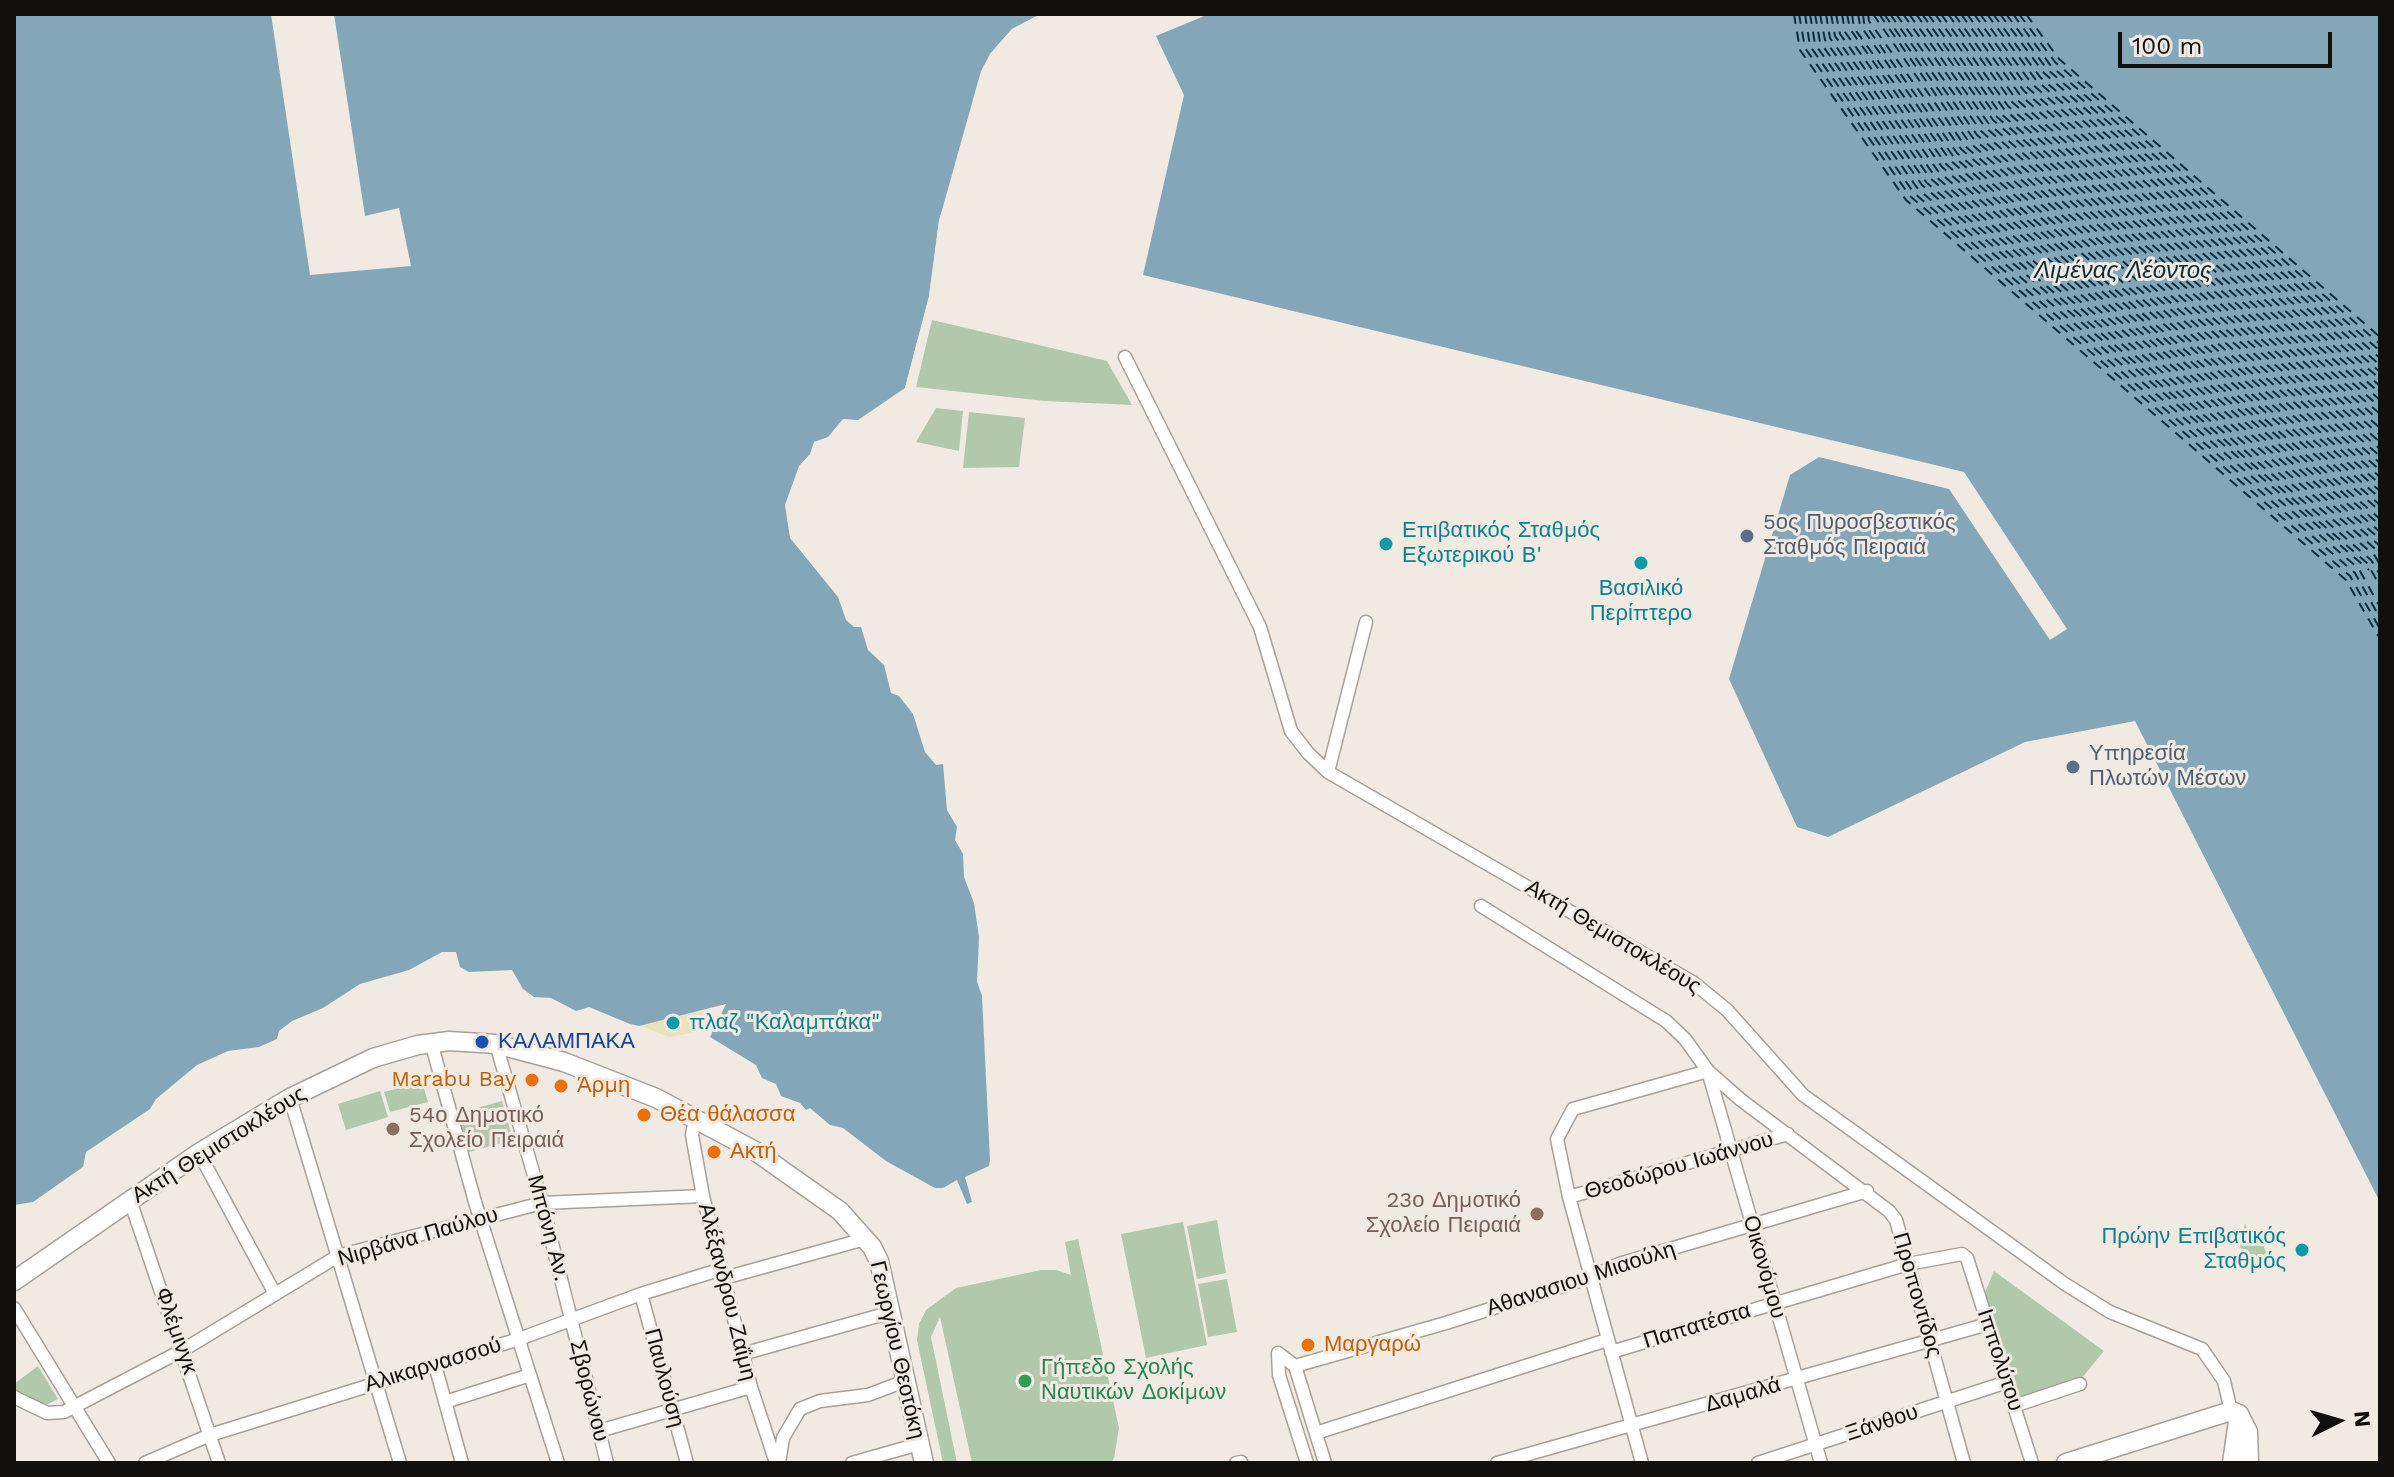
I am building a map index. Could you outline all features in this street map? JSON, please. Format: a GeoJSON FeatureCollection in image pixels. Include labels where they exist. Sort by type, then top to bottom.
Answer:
{"type":"FeatureCollection","features":[{"type":"Feature","properties":{"kind":"main road","name":"Ακτή Θεμιστοκλέους"},"geometry":{"type":"LineString","coordinates":[[14,1281],[199,1153],[290,1098],[373,1058],[431,1042],[496,1044],[607,1077],[695,1119],[780,1166],[840,1211],[865,1239]]}},
{"type":"Feature","properties":{"kind":"main road","name":"Γεωργίου Θεοτόκη"},"geometry":{"type":"LineString","coordinates":[[865,1239],[879,1261],[924,1463]]}},
{"type":"Feature","properties":{"kind":"main road"},"geometry":{"type":"LineString","coordinates":[[2066,1463],[2110,1456],[2235,1412]]}},
{"type":"Feature","properties":{"kind":"main road"},"geometry":{"type":"LineString","coordinates":[[2232,1463],[2235,1412]]}},
{"type":"Feature","properties":{"kind":"main road"},"geometry":{"type":"LineString","coordinates":[[2235,1412],[2248,1432],[2249,1463]]}},
{"type":"Feature","properties":{"kind":"street","name":"Ακτή Θεμιστοκλέους"},"geometry":{"type":"LineString","coordinates":[[1125,357],[1260,627],[1291,731],[1328,772],[1694,983],[1727,1010],[1803,1095],[2040,1266],[2110,1312],[2202,1349],[2224,1381],[2235,1412]]}},
{"type":"Feature","properties":{"kind":"street"},"geometry":{"type":"LineString","coordinates":[[1328,772],[1366,622]]}},
{"type":"Feature","properties":{"kind":"street"},"geometry":{"type":"LineString","coordinates":[[1481,906],[1666,1021],[1685,1039],[1708,1071],[1573,1109],[1557,1139],[1569,1197],[1642,1463]]}},
{"type":"Feature","properties":{"kind":"street"},"geometry":{"type":"LineString","coordinates":[[431,1042],[480,1217],[558,1463]]}},
{"type":"Feature","properties":{"kind":"street","name":"Μπόνη Αν."},"geometry":{"type":"LineString","coordinates":[[496,1044],[542,1203],[571,1319]]}},
{"type":"Feature","properties":{"kind":"street","name":"Προποντίδος"},"geometry":{"type":"LineString","coordinates":[[1708,1071],[1867,1191],[1896,1220],[1964,1463]]}},
{"type":"Feature","properties":{"kind":"street","name":"Οικονόμου"},"geometry":{"type":"LineString","coordinates":[[1708,1071],[1821,1463]]}},
{"type":"Feature","properties":{"kind":"street"},"geometry":{"type":"LineString","coordinates":[[290,1098],[400,1463]]}},
{"type":"Feature","properties":{"kind":"street","name":"Αλέξανδρου Ζαΐμη"},"geometry":{"type":"LineString","coordinates":[[695,1119],[692,1135],[703,1196],[751,1387],[778,1463]]}},
{"type":"Feature","properties":{"kind":"street","name":"Θεοδώρου Ιωάννου"},"geometry":{"type":"LineString","coordinates":[[1569,1197],[1788,1134]]}},
{"type":"Feature","properties":{"kind":"street"},"geometry":{"type":"LineString","coordinates":[[199,1153],[275,1294]]}},
{"type":"Feature","properties":{"kind":"street","name":"Αθανασιου Μιαούλη"},"geometry":{"type":"LineString","coordinates":[[1295,1366],[1591,1277],[1602,1269],[1867,1191]]}},
{"type":"Feature","properties":{"kind":"street","name":"Νιρβάνα Παύλου"},"geometry":{"type":"LineString","coordinates":[[73,1406],[183,1350],[338,1256],[542,1203],[703,1196]]}},
{"type":"Feature","properties":{"kind":"street","name":"Φλέμινγκ"},"geometry":{"type":"LineString","coordinates":[[130,1200],[219,1463]]}},
{"type":"Feature","properties":{"kind":"street","name":"Αλικαρνασσού"},"geometry":{"type":"LineString","coordinates":[[145,1463],[210,1435],[519,1339],[641,1294],[865,1239]]}},
{"type":"Feature","properties":{"kind":"street","name":"Παπατέστα"},"geometry":{"type":"LineString","coordinates":[[1316,1433],[1609,1346],[1775,1303],[1908,1264],[1954,1253],[1967,1258]]}},
{"type":"Feature","properties":{"kind":"street","name":"Ιππολύτου"},"geometry":{"type":"LineString","coordinates":[[1967,1258],[2032,1463]]}},
{"type":"Feature","properties":{"kind":"street","name":"Παυλούση"},"geometry":{"type":"LineString","coordinates":[[641,1294],[687,1463]]}},
{"type":"Feature","properties":{"kind":"street"},"geometry":{"type":"LineString","coordinates":[[14,1308],[109,1463]]}},
{"type":"Feature","properties":{"kind":"street"},"geometry":{"type":"LineString","coordinates":[[742,1354],[892,1312]]}},
{"type":"Feature","properties":{"kind":"street","name":"Σβορώνου"},"geometry":{"type":"LineString","coordinates":[[571,1319],[607,1463]]}},
{"type":"Feature","properties":{"kind":"street","name":"Δαμαλά"},"geometry":{"type":"LineString","coordinates":[[1497,1463],[1988,1324]]}},
{"type":"Feature","properties":{"kind":"street"},"geometry":{"type":"LineString","coordinates":[[1307,1463],[1279,1375],[1278,1353],[1295,1366],[1325,1463]]}},
{"type":"Feature","properties":{"kind":"street"},"geometry":{"type":"LineString","coordinates":[[435,1365],[462,1463]]}},
{"type":"Feature","properties":{"kind":"street"},"geometry":{"type":"LineString","coordinates":[[445,1402],[530,1375]]}},
{"type":"Feature","properties":{"kind":"street"},"geometry":{"type":"LineString","coordinates":[[778,1463],[783,1438],[800,1409],[820,1401],[868,1395],[905,1381]]}},
{"type":"Feature","properties":{"kind":"street","name":"Ξάνθου"},"geometry":{"type":"LineString","coordinates":[[1758,1463],[2007,1382]]}},
{"type":"Feature","properties":{"kind":"street"},"geometry":{"type":"LineString","coordinates":[[2014,1406],[2080,1384]]}},
{"type":"Feature","properties":{"kind":"street"},"geometry":{"type":"LineString","coordinates":[[599,1431],[751,1387]]}},
{"type":"Feature","properties":{"kind":"street"},"geometry":{"type":"LineString","coordinates":[[14,1397],[47,1413],[64,1412],[73,1406]]}},
{"type":"Feature","properties":{"kind":"street"},"geometry":{"type":"LineString","coordinates":[[852,1463],[919,1444]]}},
{"type":"Feature","properties":{"kind":"green space"},"geometry":{"type":"Polygon","coordinates":[[[932,320],[1107,361],[1132,405],[1045,401],[916,387],[932,320]]]}},
{"type":"Feature","properties":{"kind":"green space"},"geometry":{"type":"Polygon","coordinates":[[[936,408],[963,411],[959,451],[916,442],[936,408]]]}},
{"type":"Feature","properties":{"kind":"green space"},"geometry":{"type":"Polygon","coordinates":[[[969,412],[1025,418],[1019,467],[963,468],[969,412]]]}},
{"type":"Feature","properties":{"kind":"green space"},"geometry":{"type":"Polygon","coordinates":[[[422,1082],[428,1102],[390,1112],[384,1092],[422,1082]]]}},
{"type":"Feature","properties":{"kind":"green space"},"geometry":{"type":"Polygon","coordinates":[[[380,1091],[388,1117],[346,1130],[338,1104],[380,1091]]]}},
{"type":"Feature","properties":{"kind":"green space"},"geometry":{"type":"Polygon","coordinates":[[[502,1101],[513,1140],[469,1152],[458,1113],[502,1101]]]}},
{"type":"Feature","properties":{"kind":"green space"},"geometry":{"type":"Polygon","coordinates":[[[1217,1220],[1226,1273],[1197,1279],[1187,1226],[1217,1220]]]}},
{"type":"Feature","properties":{"kind":"green space"},"geometry":{"type":"Polygon","coordinates":[[[1183,1222],[1207,1345],[1146,1358],[1121,1234],[1183,1222]]]}},
{"type":"Feature","properties":{"kind":"green space"},"geometry":{"type":"Polygon","coordinates":[[[2245,1224],[2256,1246],[2263,1245],[2270,1261],[2249,1270],[2239,1243],[2245,1224]]]}},
{"type":"Feature","properties":{"kind":"green space","name":"Γήπεδο Σχολής Ναυτικών Δοκίμων"},"geometry":{"type":"Polygon","coordinates":[[[1078,1239],[1119,1428],[1111,1463],[972,1463],[940,1317],[931,1337],[957,1463],[943,1463],[917,1340],[919,1324],[926,1310],[956,1288],[1041,1270],[1056,1270],[1071,1275],[1065,1242],[1078,1239]]]}},
{"type":"Feature","properties":{"kind":"green space"},"geometry":{"type":"Polygon","coordinates":[[[1994,1271],[2104,1351],[2081,1379],[2017,1400],[1983,1297],[1994,1271]]]}},
{"type":"Feature","properties":{"kind":"green space"},"geometry":{"type":"Polygon","coordinates":[[[1227,1279],[1237,1332],[1208,1337],[1198,1284],[1227,1279]]]}},
{"type":"Feature","properties":{"kind":"green space"},"geometry":{"type":"Polygon","coordinates":[[[38,1366],[58,1399],[44,1406],[14,1392],[14,1384],[38,1366]]]}},
{"type":"Feature","properties":{"kind":"sand","name":"πλαζ \"Καλαμπάκα\""},"geometry":{"type":"Polygon","coordinates":[[[709,1009],[691,1023],[692,1033],[670,1037],[640,1026],[709,1009]]]}},
{"type":"Feature","properties":{"kind":"water"},"geometry":{"type":"Polygon","coordinates":[[[14,14],[271,14],[310,275],[411,266],[399,208],[365,216],[334,14],[1040,14],[1012,29],[990,54],[939,221],[929,296],[905,388],[858,420],[843,419],[828,437],[814,442],[810,454],[799,466],[785,505],[790,538],[838,597],[846,620],[854,627],[861,627],[868,650],[884,665],[891,693],[899,696],[913,714],[925,752],[936,765],[943,764],[947,810],[957,827],[955,840],[963,854],[964,877],[974,903],[979,937],[977,982],[982,996],[990,1160],[989,1166],[965,1177],[972,1202],[967,1204],[957,1180],[943,1188],[935,1188],[886,1161],[843,1128],[830,1125],[810,1108],[806,1110],[800,1103],[781,1096],[776,1084],[762,1078],[756,1065],[710,1037],[726,1004],[639,1026],[589,1007],[576,1011],[551,998],[534,997],[523,989],[512,970],[469,972],[460,967],[456,952],[442,952],[409,970],[360,984],[323,1008],[292,1021],[279,1031],[277,1039],[259,1047],[228,1051],[197,1065],[156,1099],[150,1109],[86,1152],[83,1167],[33,1202],[14,1205],[14,14]]]}},
{"type":"Feature","properties":{"kind":"water","name":"Λιμένας Λέοντος"},"geometry":{"type":"Polygon","coordinates":[[[1209,14],[2380,14],[2380,1202],[2135,721],[2025,742],[1828,837],[1797,827],[1729,679],[1790,475],[1819,457],[1949,489],[2050,640],[2067,629],[1964,472],[1143,275],[1184,95],[1156,36],[1209,14]]]}},
{"type":"Feature","properties":{"kind":"pier"},"geometry":{"type":"Polygon","coordinates":[[[1044,14],[1001,44],[985,72],[943,222],[942,246],[933,276],[933,297],[918,358],[909,387],[905,388],[929,297],[939,221],[981,71],[990,54],[1012,29],[1044,14]]]}},
{"type":"Feature","properties":{"kind":"ferry route"},"geometry":{"type":"LineString","coordinates":[[1794,14],[1800,50],[1906,200],[2346,580],[2380,639]]}},
{"type":"Feature","properties":{"kind":"ferry route"},"geometry":{"type":"LineString","coordinates":[[1799,14],[1805,48],[1910,196],[2350,576],[2380,629]]}},
{"type":"Feature","properties":{"kind":"ferry route"},"geometry":{"type":"LineString","coordinates":[[1805,14],[1810,46],[1914,193],[2355,573],[2380,618]]}},
{"type":"Feature","properties":{"kind":"ferry route"},"geometry":{"type":"LineString","coordinates":[[1810,14],[1815,44],[1918,189],[2359,569],[2380,607]]}},
{"type":"Feature","properties":{"kind":"ferry route"},"geometry":{"type":"LineString","coordinates":[[1815,14],[1820,42],[1922,185],[2369,570]]}},
{"type":"Feature","properties":{"kind":"ferry route"},"geometry":{"type":"LineString","coordinates":[[1820,14],[1825,40],[1926,182],[2367,563],[2380,586]]}},
{"type":"Feature","properties":{"kind":"ferry route"},"geometry":{"type":"LineString","coordinates":[[1826,14],[1830,38],[1930,178],[2371,560],[2380,575]]}},
{"type":"Feature","properties":{"kind":"ferry route"},"geometry":{"type":"LineString","coordinates":[[1831,14],[1835,36],[1934,175],[2375,556],[2380,565]]}},
{"type":"Feature","properties":{"kind":"ferry route"},"geometry":{"type":"LineString","coordinates":[[1836,14],[1840,34],[1938,171],[2380,553]]}},
{"type":"Feature","properties":{"kind":"ferry route"},"geometry":{"type":"LineString","coordinates":[[1842,14],[1845,32],[1942,167],[2380,546]]}},
{"type":"Feature","properties":{"kind":"ferry route"},"geometry":{"type":"LineString","coordinates":[[1847,14],[1850,29],[1946,164],[2380,539]]}},
{"type":"Feature","properties":{"kind":"ferry route"},"geometry":{"type":"LineString","coordinates":[[1852,14],[1854,28],[1950,160],[2380,532]]}},
{"type":"Feature","properties":{"kind":"ferry route"},"geometry":{"type":"LineString","coordinates":[[1858,14],[1860,25],[1953,156],[2380,525]]}},
{"type":"Feature","properties":{"kind":"ferry route"},"geometry":{"type":"LineString","coordinates":[[1863,14],[1864,23],[1957,153],[2380,519]]}},
{"type":"Feature","properties":{"kind":"ferry route"},"geometry":{"type":"LineString","coordinates":[[1868,14],[1869,21],[1961,149],[2380,511]]}},
{"type":"Feature","properties":{"kind":"ferry route"},"geometry":{"type":"LineString","coordinates":[[1873,14],[1965,146],[2380,505]]}},
{"type":"Feature","properties":{"kind":"ferry route"},"geometry":{"type":"LineString","coordinates":[[1879,14],[1969,142],[2380,498]]}},
{"type":"Feature","properties":{"kind":"ferry route"},"geometry":{"type":"LineString","coordinates":[[1884,14],[1973,138],[2380,491]]}},
{"type":"Feature","properties":{"kind":"ferry route"},"geometry":{"type":"LineString","coordinates":[[1890,14],[1977,135],[2380,484]]}},
{"type":"Feature","properties":{"kind":"ferry route"},"geometry":{"type":"LineString","coordinates":[[1896,14],[1981,131],[2380,477]]}},
{"type":"Feature","properties":{"kind":"ferry route"},"geometry":{"type":"LineString","coordinates":[[1903,14],[1985,127],[2380,470]]}},
{"type":"Feature","properties":{"kind":"ferry route"},"geometry":{"type":"LineString","coordinates":[[1909,14],[1989,124],[2380,463]]}},
{"type":"Feature","properties":{"kind":"ferry route"},"geometry":{"type":"LineString","coordinates":[[1916,14],[1993,120],[2380,456]]}},
{"type":"Feature","properties":{"kind":"ferry route"},"geometry":{"type":"LineString","coordinates":[[1922,14],[1997,117],[2380,449]]}},
{"type":"Feature","properties":{"kind":"ferry route"},"geometry":{"type":"LineString","coordinates":[[1928,14],[2000,113],[2380,442]]}},
{"type":"Feature","properties":{"kind":"ferry route"},"geometry":{"type":"LineString","coordinates":[[1935,14],[2004,109],[2380,435]]}},
{"type":"Feature","properties":{"kind":"ferry route"},"geometry":{"type":"LineString","coordinates":[[1941,14],[2008,106],[2380,428]]}},
{"type":"Feature","properties":{"kind":"ferry route"},"geometry":{"type":"LineString","coordinates":[[1948,14],[2012,102],[2380,421]]}},
{"type":"Feature","properties":{"kind":"ferry route"},"geometry":{"type":"LineString","coordinates":[[1954,14],[2016,99],[2380,414]]}},
{"type":"Feature","properties":{"kind":"ferry route"},"geometry":{"type":"LineString","coordinates":[[1961,14],[2020,95],[2380,407]]}},
{"type":"Feature","properties":{"kind":"ferry route"},"geometry":{"type":"LineString","coordinates":[[1967,14],[2024,91],[2380,400]]}},
{"type":"Feature","properties":{"kind":"ferry route"},"geometry":{"type":"LineString","coordinates":[[1974,14],[2028,88],[2380,393]]}},
{"type":"Feature","properties":{"kind":"ferry route"},"geometry":{"type":"LineString","coordinates":[[1980,14],[2032,84],[2380,386]]}},
{"type":"Feature","properties":{"kind":"ferry route"},"geometry":{"type":"LineString","coordinates":[[1987,14],[2036,80],[2380,379]]}},
{"type":"Feature","properties":{"kind":"ferry route"},"geometry":{"type":"LineString","coordinates":[[1993,14],[2040,77],[2380,372]]}},
{"type":"Feature","properties":{"kind":"ferry route"},"geometry":{"type":"LineString","coordinates":[[2000,14],[2044,73],[2380,365]]}},
{"type":"Feature","properties":{"kind":"ferry route"},"geometry":{"type":"LineString","coordinates":[[2006,14],[2047,69],[2380,358]]}},
{"type":"Feature","properties":{"kind":"ferry route"},"geometry":{"type":"LineString","coordinates":[[2013,14],[2051,66],[2380,351]]}},
{"type":"Feature","properties":{"kind":"ferry route"},"geometry":{"type":"LineString","coordinates":[[2019,14],[2055,62],[2380,344]]}},
{"type":"Feature","properties":{"kind":"ferry route"},"geometry":{"type":"LineString","coordinates":[[2026,14],[2059,59],[2380,337]]}},
{"type":"Feature","properties":{"kind":"place","name":"5ος Πυροσβεστικός Σταθμός Πειραιά"},"geometry":{"type":"Point","coordinates":[1747,536]}},
{"type":"Feature","properties":{"kind":"place","name":"Επιβατικός Σταθμός Εξωτερικού Β'"},"geometry":{"type":"Point","coordinates":[1386,544]}},
{"type":"Feature","properties":{"kind":"place","name":"Βασιλικό Περίπτερο"},"geometry":{"type":"Point","coordinates":[1641,563]}},
{"type":"Feature","properties":{"kind":"place","name":"Υπηρεσία Πλωτών Μέσων"},"geometry":{"type":"Point","coordinates":[2073,767]}},
{"type":"Feature","properties":{"kind":"place","name":"πλαζ \"Καλαμπάκα\""},"geometry":{"type":"Point","coordinates":[673,1023]}},
{"type":"Feature","properties":{"kind":"place","name":"ΚΑΛΑΜΠΑΚΑ"},"geometry":{"type":"Point","coordinates":[482,1042]}},
{"type":"Feature","properties":{"kind":"place","name":"Marabu Bay"},"geometry":{"type":"Point","coordinates":[532,1080]}},
{"type":"Feature","properties":{"kind":"place","name":"Άρμη"},"geometry":{"type":"Point","coordinates":[561,1086]}},
{"type":"Feature","properties":{"kind":"place","name":"Θέα θάλασσα"},"geometry":{"type":"Point","coordinates":[644,1115]}},
{"type":"Feature","properties":{"kind":"place","name":"54ο Δημοτικό Σχολείο Πειραιά"},"geometry":{"type":"Point","coordinates":[393,1129]}},
{"type":"Feature","properties":{"kind":"place","name":"Ακτή"},"geometry":{"type":"Point","coordinates":[714,1152]}},
{"type":"Feature","properties":{"kind":"place","name":"23ο Δημοτικό Σχολείο Πειραιά"},"geometry":{"type":"Point","coordinates":[1537,1214]}},
{"type":"Feature","properties":{"kind":"place","name":"Πρώην Επιβατικός Σταθμός"},"geometry":{"type":"Point","coordinates":[2302,1250]}},
{"type":"Feature","properties":{"kind":"place","name":"Μαργαρώ"},"geometry":{"type":"Point","coordinates":[1308,1345]}},
{"type":"Feature","properties":{"kind":"place","name":"Γήπεδο Σχολής Ναυτικών Δοκίμων"},"geometry":{"type":"Point","coordinates":[1025,1381]}}]}
